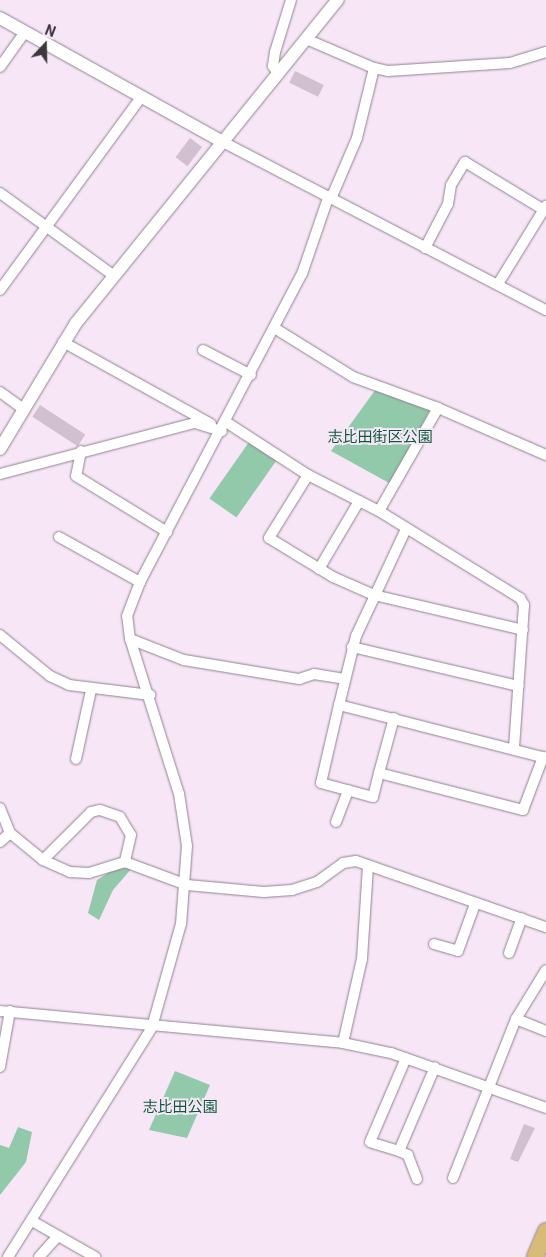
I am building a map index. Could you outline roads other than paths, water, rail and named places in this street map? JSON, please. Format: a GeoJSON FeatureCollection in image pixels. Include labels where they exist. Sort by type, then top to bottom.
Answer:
{"type":"FeatureCollection","features":[{"type":"Feature","properties":{"kind":"main road"},"geometry":{"type":"LineString","coordinates":[[536,1257],[546,1231]]}},
{"type":"Feature","properties":{"kind":"street"},"geometry":{"type":"LineString","coordinates":[[278,73],[273,66],[275,52],[290,0]]}},
{"type":"Feature","properties":{"kind":"street"},"geometry":{"type":"LineString","coordinates":[[0,449],[22,408],[63,342],[113,275],[338,0]]}},
{"type":"Feature","properties":{"kind":"street"},"geometry":{"type":"LineString","coordinates":[[0,18],[222,142],[546,310]]}},
{"type":"Feature","properties":{"kind":"street"},"geometry":{"type":"LineString","coordinates":[[0,67],[25,32]]}},
{"type":"Feature","properties":{"kind":"street"},"geometry":{"type":"LineString","coordinates":[[306,39],[374,68],[459,68],[510,63],[546,52]]}},
{"type":"Feature","properties":{"kind":"street"},"geometry":{"type":"LineString","coordinates":[[8,1257],[152,1027],[181,924],[187,885],[187,846],[179,794],[150,695],[130,639],[127,616],[140,582],[221,426],[276,329],[302,274],[328,198],[333,194],[358,138],[374,68]]}},
{"type":"Feature","properties":{"kind":"street"},"geometry":{"type":"LineString","coordinates":[[0,290],[141,97]]}},
{"type":"Feature","properties":{"kind":"street"},"geometry":{"type":"LineString","coordinates":[[425,248],[448,204],[451,185],[466,162],[545,208],[498,284]]}},
{"type":"Feature","properties":{"kind":"street"},"geometry":{"type":"LineString","coordinates":[[0,193],[113,275]]}},
{"type":"Feature","properties":{"kind":"street"},"geometry":{"type":"LineString","coordinates":[[276,329],[334,368],[438,408],[546,455]]}},
{"type":"Feature","properties":{"kind":"street"},"geometry":{"type":"LineString","coordinates":[[63,342],[221,426],[308,475],[379,511],[520,598],[524,605],[514,748]]}},
{"type":"Feature","properties":{"kind":"street"},"geometry":{"type":"LineString","coordinates":[[203,350],[251,376]]}},
{"type":"Feature","properties":{"kind":"street"},"geometry":{"type":"LineString","coordinates":[[0,392],[22,408]]}},
{"type":"Feature","properties":{"kind":"street"},"geometry":{"type":"LineString","coordinates":[[379,511],[438,408]]}},
{"type":"Feature","properties":{"kind":"street"},"geometry":{"type":"LineString","coordinates":[[0,474],[81,450],[195,423],[221,426]]}},
{"type":"Feature","properties":{"kind":"street"},"geometry":{"type":"LineString","coordinates":[[81,450],[76,476],[167,532]]}},
{"type":"Feature","properties":{"kind":"street"},"geometry":{"type":"LineString","coordinates":[[308,475],[268,538],[319,569],[374,595],[523,630]]}},
{"type":"Feature","properties":{"kind":"street"},"geometry":{"type":"LineString","coordinates":[[319,569],[359,501]]}},
{"type":"Feature","properties":{"kind":"street"},"geometry":{"type":"LineString","coordinates":[[394,718],[373,797],[321,784],[352,647],[374,595],[406,529]]}},
{"type":"Feature","properties":{"kind":"street"},"geometry":{"type":"LineString","coordinates":[[59,537],[140,582]]}},
{"type":"Feature","properties":{"kind":"street"},"geometry":{"type":"LineString","coordinates":[[0,635],[50,676],[91,690],[150,695]]}},
{"type":"Feature","properties":{"kind":"street"},"geometry":{"type":"LineString","coordinates":[[130,639],[184,660],[299,679],[314,674],[345,679]]}},
{"type":"Feature","properties":{"kind":"street"},"geometry":{"type":"LineString","coordinates":[[352,647],[518,686]]}},
{"type":"Feature","properties":{"kind":"street"},"geometry":{"type":"LineString","coordinates":[[76,759],[91,690]]}},
{"type":"Feature","properties":{"kind":"street"},"geometry":{"type":"LineString","coordinates":[[339,705],[545,757],[522,810],[379,773]]}},
{"type":"Feature","properties":{"kind":"street"},"geometry":{"type":"LineString","coordinates":[[336,822],[348,790]]}},
{"type":"Feature","properties":{"kind":"street"},"geometry":{"type":"LineString","coordinates":[[0,808],[10,833],[43,860],[70,872],[90,873],[125,862],[187,885],[292,890],[317,882],[343,863],[356,861],[474,904],[546,927]]}},
{"type":"Feature","properties":{"kind":"street"},"geometry":{"type":"LineString","coordinates":[[43,860],[92,812],[100,810],[120,817],[131,835],[125,862]]}},
{"type":"Feature","properties":{"kind":"street"},"geometry":{"type":"LineString","coordinates":[[0,842],[10,833]]}},
{"type":"Feature","properties":{"kind":"street"},"geometry":{"type":"LineString","coordinates":[[343,1043],[362,959],[368,865]]}},
{"type":"Feature","properties":{"kind":"street"},"geometry":{"type":"LineString","coordinates":[[434,944],[458,951],[474,904]]}},
{"type":"Feature","properties":{"kind":"street"},"geometry":{"type":"LineString","coordinates":[[508,953],[522,918]]}},
{"type":"Feature","properties":{"kind":"street"},"geometry":{"type":"LineString","coordinates":[[453,1178],[516,1019],[546,970]]}},
{"type":"Feature","properties":{"kind":"street"},"geometry":{"type":"LineString","coordinates":[[0,1068],[5,1011],[152,1027],[343,1043],[435,1067],[546,1108]]}},
{"type":"Feature","properties":{"kind":"street"},"geometry":{"type":"LineString","coordinates":[[516,1019],[546,1031]]}},
{"type":"Feature","properties":{"kind":"street"},"geometry":{"type":"LineString","coordinates":[[406,1058],[370,1142],[408,1155],[417,1179]]}},
{"type":"Feature","properties":{"kind":"street"},"geometry":{"type":"LineString","coordinates":[[399,1151],[435,1067]]}},
{"type":"Feature","properties":{"kind":"street"},"geometry":{"type":"LineString","coordinates":[[32,1220],[95,1257]]}},
{"type":"Feature","properties":{"kind":"street"},"geometry":{"type":"LineString","coordinates":[[39,1257],[58,1236]]}},
{"type":"Feature","properties":{"kind":"park label","name":"志比田街区公園"},"geometry":{"type":"Point","coordinates":[380,438]}},
{"type":"Feature","properties":{"kind":"park label","name":"志比田公園"},"geometry":{"type":"Point","coordinates":[180,1108]}}]}
